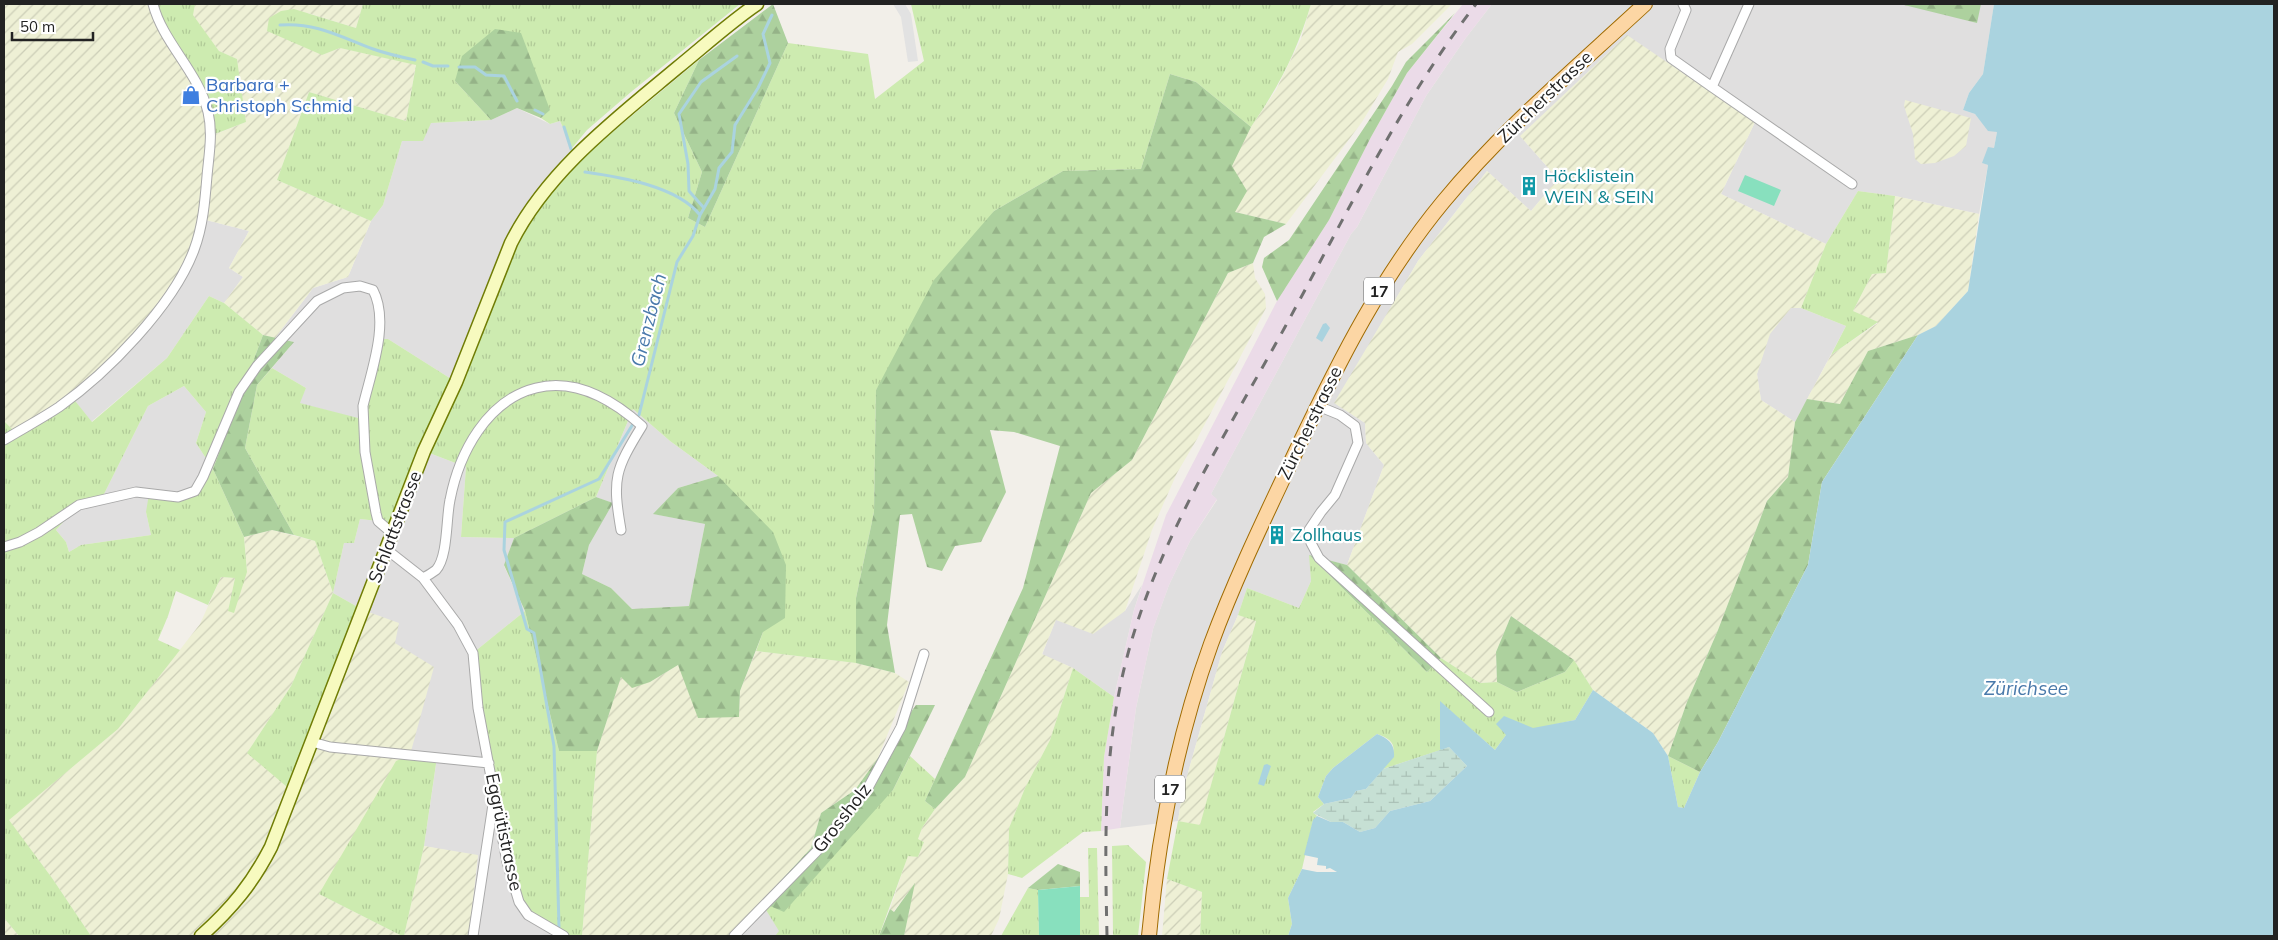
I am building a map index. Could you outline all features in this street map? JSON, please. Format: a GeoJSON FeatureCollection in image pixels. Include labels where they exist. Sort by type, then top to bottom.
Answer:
{"type":"FeatureCollection","features":[{"type":"Feature","properties":{"kind":"main road","name":"Zürcherstrasse"},"geometry":{"type":"LineString","coordinates":[[1149,936],[1156,872],[1169,794],[1184,730],[1204,666],[1237,578],[1356,330],[1391,272],[1443,202],[1505,134],[1645,4]]}},
{"type":"Feature","properties":{"kind":"street"},"geometry":{"type":"LineString","coordinates":[[4,440],[60,406],[117,357],[164,302],[184,272],[196,243],[206,192],[210,136],[208,116],[196,83],[162,26],[153,4]]}},
{"type":"Feature","properties":{"kind":"street","name":"Schlattstrasse"},"geometry":{"type":"LineString","coordinates":[[202,936],[226,914],[244,892],[271,847],[424,451],[456,382],[520,224],[531,207],[605,128],[756,4]]}},
{"type":"Feature","properties":{"kind":"street"},"geometry":{"type":"LineString","coordinates":[[1683,4],[1686,10],[1670,49],[1671,58],[1852,184]]}},
{"type":"Feature","properties":{"kind":"street"},"geometry":{"type":"LineString","coordinates":[[1712,87],[1749,4]]}},
{"type":"Feature","properties":{"kind":"street"},"geometry":{"type":"LineString","coordinates":[[4,547],[20,542],[39,532],[79,505],[136,492],[178,497],[195,491],[204,478],[239,392],[257,366],[316,301],[343,288],[360,286],[373,290],[379,302],[381,320],[363,406],[363,420],[366,452],[378,521],[392,533]]}},
{"type":"Feature","properties":{"kind":"street"},"geometry":{"type":"LineString","coordinates":[[423,578],[435,570],[441,561],[450,498],[461,464],[475,435],[488,417],[507,399],[527,390],[548,385],[573,387],[597,395],[623,408],[642,426],[617,474],[615,487],[621,530]]}},
{"type":"Feature","properties":{"kind":"street"},"geometry":{"type":"LineString","coordinates":[[1318,406],[1340,415],[1355,426],[1358,442],[1335,495],[1321,512],[1310,530],[1311,543],[1320,558],[1489,712]]}},
{"type":"Feature","properties":{"kind":"street"},"geometry":{"type":"LineString","coordinates":[[386,549],[423,578],[458,625],[473,653],[478,708],[489,762]]}},
{"type":"Feature","properties":{"kind":"street","name":"Grossholz"},"geometry":{"type":"LineString","coordinates":[[734,936],[817,851],[869,786],[901,727],[924,654]]}},
{"type":"Feature","properties":{"kind":"street","name":"Eggrütistrasse"},"geometry":{"type":"LineString","coordinates":[[312,742],[330,747],[489,762],[507,862],[519,902],[528,915],[564,936]]}},
{"type":"Feature","properties":{"kind":"street"},"geometry":{"type":"LineString","coordinates":[[473,936],[495,792]]}},
{"type":"Feature","properties":{"kind":"shaded area"},"geometry":{"type":"Polygon","coordinates":[[[893,4],[905,4],[911,14],[918,61],[908,62],[901,17],[893,4]]]}},
{"type":"Feature","properties":{"kind":"shaded area"},"geometry":{"type":"Polygon","coordinates":[[[1463,4],[1492,4],[1465,39],[1426,96],[1357,227],[1351,234],[1211,494],[1217,499],[1190,541],[1169,585],[1153,629],[1136,708],[1120,828],[1101,831],[1104,757],[1114,697],[1134,610],[1166,515],[1277,301],[1329,220],[1371,137],[1407,73],[1463,4]]]}},
{"type":"Feature","properties":{"kind":"shaded area"},"geometry":{"type":"Polygon","coordinates":[[[1492,4],[1994,4],[1983,74],[1969,93],[1963,110],[1975,114],[1987,128],[1997,132],[1994,148],[1983,163],[1988,165],[1979,214],[1895,196],[1858,191],[1826,244],[1721,194],[1755,122],[1626,36],[1521,137],[1558,179],[1531,211],[1487,171],[1418,261],[1335,403],[1365,423],[1366,443],[1384,465],[1347,565],[1310,556],[1311,581],[1299,608],[1247,588],[1222,652],[1182,794],[1178,821],[1120,828],[1136,708],[1153,629],[1169,585],[1190,541],[1217,500],[1211,494],[1351,234],[1357,227],[1426,96],[1465,39],[1492,4]]]}},
{"type":"Feature","properties":{"kind":"shaded area"},"geometry":{"type":"Polygon","coordinates":[[[517,108],[550,124],[560,121],[576,157],[456,382],[388,339],[363,420],[299,403],[306,388],[272,368],[294,342],[275,338],[313,288],[348,277],[371,221],[383,205],[402,141],[431,123],[491,120],[517,108]]]}},
{"type":"Feature","properties":{"kind":"shaded area"},"geometry":{"type":"Polygon","coordinates":[[[202,219],[249,231],[229,268],[243,277],[224,303],[209,296],[167,358],[91,422],[72,397],[202,219]]]}},
{"type":"Feature","properties":{"kind":"shaded area"},"geometry":{"type":"Polygon","coordinates":[[[1791,308],[1801,308],[1846,326],[1795,422],[1761,400],[1757,374],[1769,334],[1791,308]]]}},
{"type":"Feature","properties":{"kind":"shaded area"},"geometry":{"type":"Polygon","coordinates":[[[184,386],[206,412],[196,443],[213,469],[195,491],[146,512],[151,535],[81,545],[69,552],[66,542],[56,530],[79,505],[101,500],[148,406],[184,386]]]}},
{"type":"Feature","properties":{"kind":"shaded area"},"geometry":{"type":"Polygon","coordinates":[[[633,409],[670,441],[718,476],[678,488],[654,514],[705,524],[689,606],[632,609],[611,588],[582,574],[589,545],[612,503],[596,497],[633,409]]]}},
{"type":"Feature","properties":{"kind":"shaded area"},"geometry":{"type":"Polygon","coordinates":[[[424,451],[466,467],[461,537],[514,538],[504,566],[525,611],[473,653],[564,936],[469,936],[478,856],[424,846],[437,758],[410,755],[395,643],[363,610],[333,593],[344,543],[354,543],[360,519],[378,521],[424,451]]]}},
{"type":"Feature","properties":{"kind":"shaded area"},"geometry":{"type":"Polygon","coordinates":[[[1142,585],[1134,610],[1114,697],[1073,668],[1042,655],[1056,619],[1125,611],[1142,585]]]}},
{"type":"Feature","properties":{"kind":"shaded area"},"geometry":{"type":"Polygon","coordinates":[[[761,902],[780,931],[775,936],[730,936],[761,902]]]}},
{"type":"Feature","properties":{"kind":"green space"},"geometry":{"type":"Polygon","coordinates":[[[4,4],[153,4],[202,93],[211,136],[246,122],[237,59],[219,51],[192,15],[195,4],[363,4],[356,28],[308,13],[322,55],[340,48],[416,64],[406,121],[309,92],[277,180],[371,221],[348,277],[313,288],[275,338],[263,335],[224,303],[243,277],[229,268],[249,231],[202,219],[196,243],[153,317],[72,397],[16,433],[4,421],[4,4]]]}},
{"type":"Feature","properties":{"kind":"green space"},"geometry":{"type":"Polygon","coordinates":[[[153,4],[195,4],[193,15],[219,51],[237,59],[246,122],[210,136],[208,115],[153,4]]]}},
{"type":"Feature","properties":{"kind":"green space"},"geometry":{"type":"Polygon","coordinates":[[[363,4],[740,4],[631,92],[587,130],[572,148],[560,121],[550,124],[541,118],[550,109],[455,81],[491,120],[431,123],[423,141],[402,141],[383,205],[371,221],[277,180],[309,92],[406,121],[416,65],[340,48],[322,55],[267,31],[269,18],[281,11],[294,9],[356,28],[363,4]]]}},
{"type":"Feature","properties":{"kind":"green space"},"geometry":{"type":"Polygon","coordinates":[[[773,4],[788,43],[705,227],[688,218],[702,172],[674,113],[699,60],[773,4]]]}},
{"type":"Feature","properties":{"kind":"green space"},"geometry":{"type":"Polygon","coordinates":[[[911,4],[1311,4],[1300,38],[1286,68],[1251,127],[1196,82],[1170,74],[1141,169],[1063,171],[994,211],[876,390],[874,512],[856,598],[856,663],[756,651],[763,632],[718,476],[670,441],[633,409],[596,497],[514,538],[461,537],[466,467],[424,451],[392,533],[378,521],[360,519],[354,543],[344,543],[333,593],[315,541],[294,535],[245,448],[257,385],[272,368],[306,388],[300,403],[362,419],[378,339],[388,339],[456,382],[511,243],[557,178],[699,60],[674,113],[702,172],[688,218],[705,227],[788,43],[868,54],[875,99],[924,61],[911,4]]]}},
{"type":"Feature","properties":{"kind":"green space"},"geometry":{"type":"Polygon","coordinates":[[[1311,4],[1452,4],[1412,44],[1398,52],[1388,79],[1362,122],[1286,224],[1235,212],[1231,166],[1251,127],[1276,90],[1301,39],[1311,4]]]}},
{"type":"Feature","properties":{"kind":"green space"},"geometry":{"type":"Polygon","coordinates":[[[1900,4],[1981,4],[1977,23],[1900,4]]]}},
{"type":"Feature","properties":{"kind":"green space"},"geometry":{"type":"Polygon","coordinates":[[[1455,13],[1407,73],[1371,137],[1329,220],[1277,301],[1262,267],[1264,258],[1289,240],[1406,62],[1455,13]]]}},
{"type":"Feature","properties":{"kind":"green space"},"geometry":{"type":"Polygon","coordinates":[[[495,29],[521,33],[550,110],[541,118],[517,108],[491,120],[455,81],[462,56],[495,29]]]}},
{"type":"Feature","properties":{"kind":"green space"},"geometry":{"type":"Polygon","coordinates":[[[1627,35],[1755,122],[1721,194],[1826,244],[1801,308],[1791,308],[1770,334],[1757,374],[1761,400],[1795,422],[1788,477],[1767,501],[1718,630],[1687,702],[1668,756],[1653,733],[1593,690],[1574,660],[1511,616],[1496,652],[1497,682],[1480,683],[1441,658],[1347,565],[1384,465],[1366,443],[1365,423],[1334,403],[1418,261],[1487,171],[1531,211],[1558,179],[1520,136],[1627,35]]]}},
{"type":"Feature","properties":{"kind":"green space"},"geometry":{"type":"Polygon","coordinates":[[[1170,74],[1196,82],[1251,127],[1232,166],[1247,191],[1235,212],[1286,224],[1264,237],[1253,263],[1228,273],[1132,460],[1091,493],[965,777],[935,809],[925,801],[1023,588],[1060,446],[1014,432],[990,430],[1006,492],[981,542],[955,546],[942,571],[927,567],[912,514],[900,515],[887,625],[895,673],[856,663],[856,598],[874,512],[876,390],[934,280],[994,211],[1063,171],[1141,169],[1170,74]]]}},
{"type":"Feature","properties":{"kind":"green space"},"geometry":{"type":"Polygon","coordinates":[[[1905,100],[1971,118],[1966,146],[1954,156],[1935,163],[1921,164],[1915,159],[1913,134],[1904,106],[1905,100]]]}},
{"type":"Feature","properties":{"kind":"green space"},"geometry":{"type":"Polygon","coordinates":[[[1745,175],[1781,190],[1774,206],[1738,191],[1745,175]]]}},
{"type":"Feature","properties":{"kind":"green space"},"geometry":{"type":"Polygon","coordinates":[[[1858,191],[1895,196],[1886,273],[1872,274],[1853,311],[1878,322],[1831,355],[1846,326],[1801,308],[1826,244],[1858,191]]]}},
{"type":"Feature","properties":{"kind":"green space"},"geometry":{"type":"Polygon","coordinates":[[[1895,196],[1979,214],[1968,291],[1936,326],[1918,335],[1868,351],[1840,404],[1807,399],[1831,355],[1878,323],[1853,311],[1872,274],[1886,273],[1895,196]]]}},
{"type":"Feature","properties":{"kind":"green space"},"geometry":{"type":"Polygon","coordinates":[[[1253,263],[1255,278],[1265,294],[1266,308],[1177,473],[1152,530],[1125,611],[1093,634],[1056,620],[1042,654],[1073,668],[1050,740],[1025,788],[1009,828],[1008,874],[999,919],[991,936],[904,936],[914,885],[893,912],[890,909],[908,855],[918,857],[924,842],[918,839],[922,828],[935,809],[965,777],[1091,493],[1132,460],[1228,273],[1253,263]]]}},
{"type":"Feature","properties":{"kind":"green space"},"geometry":{"type":"Polygon","coordinates":[[[209,296],[224,303],[263,335],[213,469],[244,537],[247,572],[234,613],[228,611],[235,578],[221,577],[208,605],[176,591],[158,640],[180,650],[118,729],[9,820],[52,878],[91,936],[19,936],[4,918],[4,421],[16,433],[72,397],[92,422],[167,358],[209,296]],[[184,386],[148,406],[101,500],[79,505],[56,530],[66,542],[69,552],[81,545],[151,535],[146,512],[149,494],[157,496],[195,491],[203,477],[213,469],[196,443],[206,412],[184,386]]]}},
{"type":"Feature","properties":{"kind":"green space"},"geometry":{"type":"Polygon","coordinates":[[[263,335],[294,342],[257,385],[245,448],[294,535],[272,530],[244,537],[213,469],[263,335]]]}},
{"type":"Feature","properties":{"kind":"green space"},"geometry":{"type":"Polygon","coordinates":[[[1918,335],[1822,482],[1808,565],[1718,742],[1700,772],[1668,756],[1687,702],[1718,630],[1767,501],[1788,477],[1795,422],[1807,399],[1840,404],[1868,351],[1918,335]]]}},
{"type":"Feature","properties":{"kind":"green space"},"geometry":{"type":"Polygon","coordinates":[[[718,476],[773,532],[786,565],[785,618],[763,632],[740,691],[739,717],[698,718],[678,665],[650,682],[632,688],[621,677],[597,751],[559,751],[525,611],[504,565],[514,538],[596,497],[613,503],[589,545],[582,574],[611,588],[632,609],[689,606],[705,524],[653,514],[678,488],[718,476]]]}},
{"type":"Feature","properties":{"kind":"green space"},"geometry":{"type":"Polygon","coordinates":[[[272,530],[315,541],[333,593],[291,686],[247,753],[363,610],[399,623],[395,643],[434,667],[410,755],[319,894],[402,936],[91,936],[52,878],[8,820],[118,729],[200,624],[221,577],[235,578],[228,611],[247,572],[244,537],[272,530]]]}},
{"type":"Feature","properties":{"kind":"green space"},"geometry":{"type":"Polygon","coordinates":[[[1309,555],[1427,672],[1441,658],[1480,683],[1497,682],[1517,692],[1565,672],[1574,660],[1593,690],[1575,720],[1506,735],[1495,750],[1440,702],[1441,750],[1383,769],[1391,758],[1394,748],[1389,740],[1377,734],[1333,768],[1326,776],[1318,797],[1324,804],[1313,812],[1317,816],[1313,821],[1302,869],[1288,898],[1292,924],[1288,936],[1200,936],[1202,892],[1167,879],[1178,821],[1200,825],[1256,621],[1238,615],[1247,588],[1299,608],[1311,581],[1309,555]]]}},
{"type":"Feature","properties":{"kind":"green space"},"geometry":{"type":"Polygon","coordinates":[[[1309,555],[1347,565],[1441,658],[1427,672],[1309,555]]]}},
{"type":"Feature","properties":{"kind":"green space"},"geometry":{"type":"Polygon","coordinates":[[[333,593],[363,610],[293,792],[247,753],[291,686],[333,593]]]}},
{"type":"Feature","properties":{"kind":"green space"},"geometry":{"type":"Polygon","coordinates":[[[525,611],[559,751],[597,751],[582,936],[564,936],[554,932],[519,902],[495,792],[473,653],[525,611]]]}},
{"type":"Feature","properties":{"kind":"green space"},"geometry":{"type":"Polygon","coordinates":[[[1238,615],[1256,620],[1200,826],[1178,821],[1182,794],[1222,652],[1238,615]]]}},
{"type":"Feature","properties":{"kind":"green space"},"geometry":{"type":"Polygon","coordinates":[[[1511,616],[1574,660],[1565,672],[1517,692],[1497,682],[1496,652],[1511,616]]]}},
{"type":"Feature","properties":{"kind":"green space"},"geometry":{"type":"Polygon","coordinates":[[[756,651],[856,663],[895,673],[909,682],[877,760],[855,790],[821,813],[811,848],[730,936],[582,936],[597,751],[621,676],[650,682],[678,665],[739,717],[740,691],[756,651]]]}},
{"type":"Feature","properties":{"kind":"green space"},"geometry":{"type":"Polygon","coordinates":[[[1073,668],[1114,697],[1104,757],[1101,831],[1083,832],[1022,878],[1008,874],[1009,828],[1025,788],[1050,740],[1073,668]]]}},
{"type":"Feature","properties":{"kind":"green space"},"geometry":{"type":"Polygon","coordinates":[[[916,705],[935,705],[893,790],[784,912],[761,902],[811,848],[821,813],[855,790],[916,705]]]}},
{"type":"Feature","properties":{"kind":"green space"},"geometry":{"type":"Polygon","coordinates":[[[1449,747],[1467,766],[1430,801],[1390,811],[1375,828],[1360,832],[1343,822],[1331,822],[1313,813],[1324,804],[1351,798],[1356,791],[1366,789],[1383,769],[1449,747]]]}},
{"type":"Feature","properties":{"kind":"green space"},"geometry":{"type":"Polygon","coordinates":[[[410,755],[437,757],[424,846],[404,936],[402,936],[319,894],[396,761],[410,755]]]}},
{"type":"Feature","properties":{"kind":"green space"},"geometry":{"type":"Polygon","coordinates":[[[910,756],[935,779],[925,801],[935,809],[922,828],[918,839],[924,842],[918,857],[908,856],[879,936],[775,936],[779,931],[761,902],[893,790],[910,756]]]}},
{"type":"Feature","properties":{"kind":"green space"},"geometry":{"type":"Polygon","coordinates":[[[1668,756],[1700,772],[1684,808],[1678,807],[1668,756]]]}},
{"type":"Feature","properties":{"kind":"green space"},"geometry":{"type":"Polygon","coordinates":[[[1128,845],[1146,862],[1138,936],[1113,936],[1112,846],[1128,845]]]}},
{"type":"Feature","properties":{"kind":"green space"},"geometry":{"type":"Polygon","coordinates":[[[424,846],[478,855],[469,936],[404,936],[424,846]]]}},
{"type":"Feature","properties":{"kind":"green space"},"geometry":{"type":"Polygon","coordinates":[[[1088,848],[1097,848],[1099,936],[1080,936],[1080,897],[1089,897],[1088,848]]]}},
{"type":"Feature","properties":{"kind":"green space"},"geometry":{"type":"Polygon","coordinates":[[[1058,864],[1080,872],[1080,886],[1038,890],[1028,888],[1058,864]]]}},
{"type":"Feature","properties":{"kind":"green space"},"geometry":{"type":"Polygon","coordinates":[[[1167,879],[1202,892],[1200,936],[1162,936],[1167,879]]]}},
{"type":"Feature","properties":{"kind":"green space"},"geometry":{"type":"Polygon","coordinates":[[[915,883],[904,936],[879,936],[890,909],[894,912],[915,883]]]}},
{"type":"Feature","properties":{"kind":"green space"},"geometry":{"type":"Polygon","coordinates":[[[1080,886],[1080,936],[1039,936],[1038,890],[1080,886]]]}},
{"type":"Feature","properties":{"kind":"green space"},"geometry":{"type":"Polygon","coordinates":[[[1028,888],[1038,890],[1039,936],[1001,936],[1028,888]]]}},
{"type":"Feature","properties":{"kind":"green space"},"geometry":{"type":"Polygon","coordinates":[[[4,918],[19,936],[4,936],[4,918]]]}},
{"type":"Feature","properties":{"kind":"water","name":"Zürichsee"},"geometry":{"type":"Polygon","coordinates":[[[1994,4],[2274,4],[2274,936],[1288,936],[1292,924],[1288,898],[1302,869],[1317,872],[1337,872],[1330,868],[1326,869],[1326,866],[1317,865],[1318,858],[1304,855],[1313,820],[1317,816],[1331,822],[1343,822],[1360,832],[1375,828],[1390,811],[1430,801],[1467,766],[1449,747],[1440,749],[1440,701],[1495,750],[1506,735],[1496,724],[1504,716],[1533,728],[1575,720],[1593,690],[1653,733],[1668,756],[1678,807],[1684,808],[1700,772],[1718,742],[1808,565],[1822,482],[1918,335],[1936,326],[1968,291],[1988,165],[1982,163],[1988,147],[1994,148],[1997,132],[1988,131],[1975,114],[1963,110],[1969,93],[1983,74],[1994,4]]]}},
{"type":"Feature","properties":{"kind":"water"},"geometry":{"type":"Polygon","coordinates":[[[1326,323],[1330,328],[1322,342],[1316,338],[1323,324],[1326,323]]]}},
{"type":"Feature","properties":{"kind":"water"},"geometry":{"type":"Polygon","coordinates":[[[1377,734],[1390,742],[1394,757],[1366,789],[1356,791],[1351,798],[1324,804],[1318,797],[1326,776],[1333,768],[1377,734]]]}},
{"type":"Feature","properties":{"kind":"water"},"geometry":{"type":"Polygon","coordinates":[[[1264,765],[1271,766],[1264,786],[1258,784],[1264,765]]]}},
{"type":"Feature","properties":{"kind":"waterway"},"geometry":{"type":"LineString","coordinates":[[700,215],[715,189],[719,168],[732,152],[735,125],[758,88],[770,63],[763,34],[772,15]]}},
{"type":"Feature","properties":{"kind":"waterway"},"geometry":{"type":"LineString","coordinates":[[280,25],[316,28],[378,51],[415,60]]}},
{"type":"Feature","properties":{"kind":"waterway"},"geometry":{"type":"LineString","coordinates":[[704,208],[689,191],[688,164],[679,114],[701,82],[737,56]]}},
{"type":"Feature","properties":{"kind":"waterway"},"geometry":{"type":"LineString","coordinates":[[423,62],[433,66],[448,66]]}},
{"type":"Feature","properties":{"kind":"waterway"},"geometry":{"type":"LineString","coordinates":[[459,67],[475,67],[486,75],[504,76],[517,101]]}},
{"type":"Feature","properties":{"kind":"waterway"},"geometry":{"type":"LineString","coordinates":[[535,110],[543,114]]}},
{"type":"Feature","properties":{"kind":"waterway"},"geometry":{"type":"LineString","coordinates":[[564,127],[571,149]]}},
{"type":"Feature","properties":{"kind":"waterway","name":"Grenzbach"},"geometry":{"type":"LineString","coordinates":[[585,172],[647,184],[677,197],[690,205],[700,215],[693,236],[677,262],[639,415]]}},
{"type":"Feature","properties":{"kind":"waterway"},"geometry":{"type":"LineString","coordinates":[[559,927],[554,746],[534,633],[527,629],[504,550],[505,522],[599,479],[633,424]]}},
{"type":"Feature","properties":{"kind":"railway"},"geometry":{"type":"LineString","coordinates":[[1107,936],[1106,834],[1109,766],[1113,732],[1125,665],[1138,620],[1154,576],[1216,450],[1285,327],[1374,161],[1448,42],[1476,4]]}},
{"type":"Feature","properties":{"kind":"place","name":"Barbara + Christoph Schmid"},"geometry":{"type":"Point","coordinates":[191,95]}},
{"type":"Feature","properties":{"kind":"place","name":"Höcklistein WEIN & SEIN"},"geometry":{"type":"Point","coordinates":[1529,186]}},
{"type":"Feature","properties":{"kind":"place","name":"Zollhaus"},"geometry":{"type":"Point","coordinates":[1277,535]}}]}
